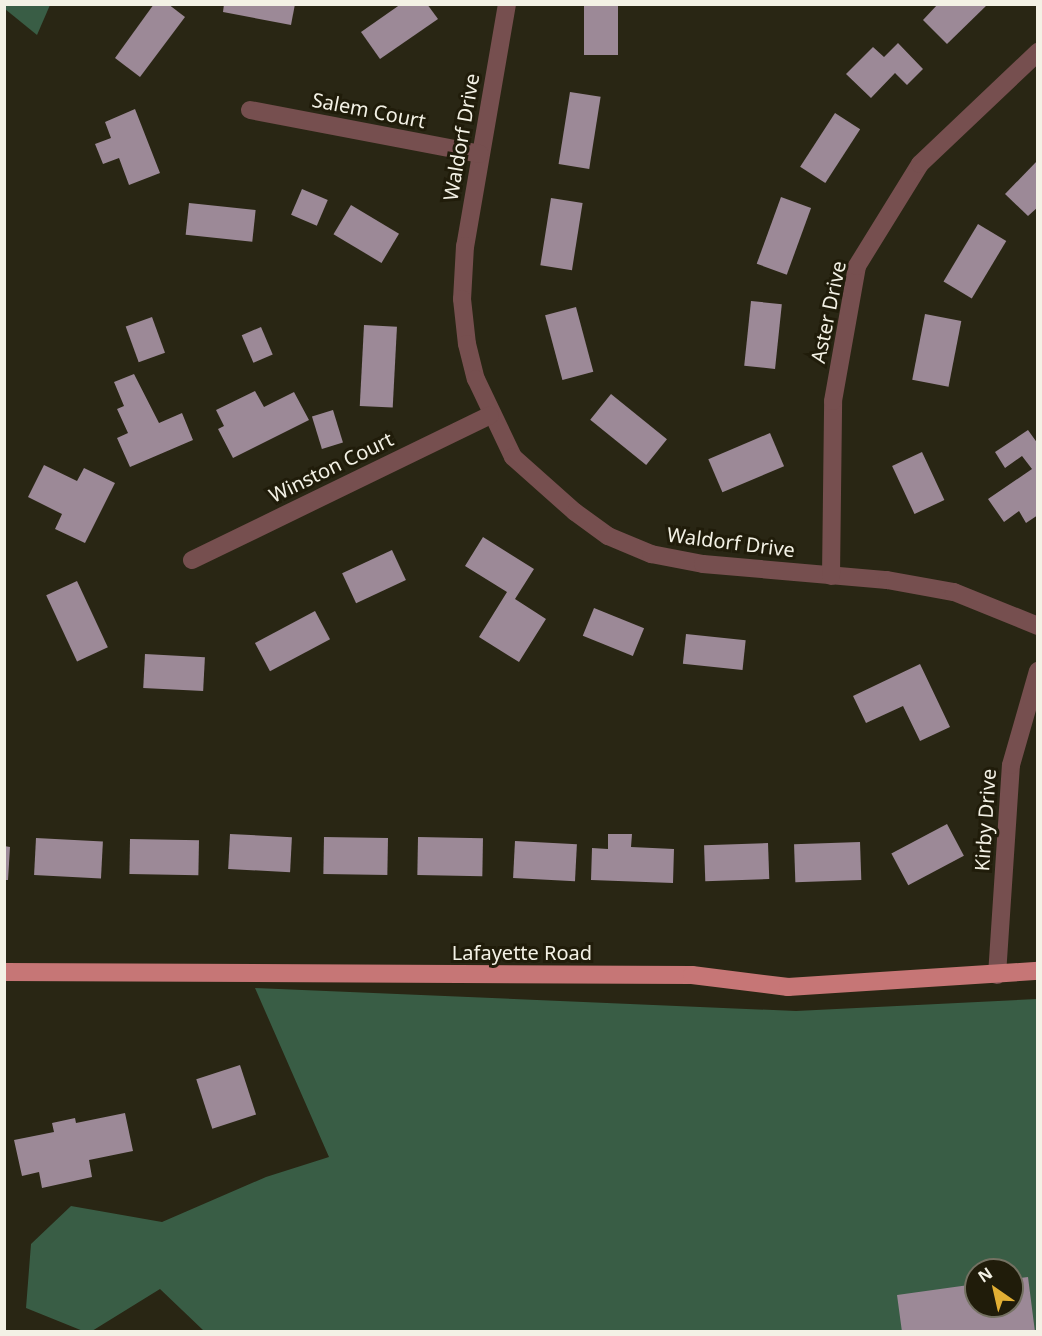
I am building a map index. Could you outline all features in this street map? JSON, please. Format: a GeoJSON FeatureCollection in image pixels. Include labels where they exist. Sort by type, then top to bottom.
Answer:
{"type":"FeatureCollection","features":[{"type":"Feature","properties":{"kind":"main road","name":"Lafayette Road"},"geometry":{"type":"LineString","coordinates":[[4,972],[692,975],[788,987],[1038,971]]}},
{"type":"Feature","properties":{"kind":"street","name":"Waldorf Drive"},"geometry":{"type":"LineString","coordinates":[[507,4],[465,246],[462,299],[467,344],[490,415],[513,457],[575,512],[608,536],[651,554],[703,564],[831,576],[954,592],[1038,626]]}},
{"type":"Feature","properties":{"kind":"street","name":"Aster Drive"},"geometry":{"type":"LineString","coordinates":[[831,576],[833,401],[857,266],[920,164],[1038,52]]}},
{"type":"Feature","properties":{"kind":"street","name":"Salem Court"},"geometry":{"type":"LineString","coordinates":[[250,110],[480,154]]}},
{"type":"Feature","properties":{"kind":"street","name":"Winston Court"},"geometry":{"type":"LineString","coordinates":[[192,560],[490,415]]}},
{"type":"Feature","properties":{"kind":"street","name":"Kirby Drive"},"geometry":{"type":"LineString","coordinates":[[998,975],[1011,765],[1038,672]]}},
{"type":"Feature","properties":{"kind":"green space"},"geometry":{"type":"Polygon","coordinates":[[[4,5],[50,5],[37,35],[5,9],[4,5]]]}},
{"type":"Feature","properties":{"kind":"green space"},"geometry":{"type":"Polygon","coordinates":[[[255,988],[796,1011],[1037,999],[1037,1331],[204,1331],[160,1289],[92,1331],[83,1331],[26,1308],[31,1244],[71,1206],[162,1222],[266,1177],[329,1157],[255,988]]]}},
{"type":"Feature","properties":{"kind":"building"},"geometry":{"type":"Polygon","coordinates":[[[154,4],[168,4],[185,17],[140,77],[115,58],[154,4]]]}},
{"type":"Feature","properties":{"kind":"building"},"geometry":{"type":"Polygon","coordinates":[[[224,4],[295,4],[291,25],[223,12],[224,4]]]}},
{"type":"Feature","properties":{"kind":"building"},"geometry":{"type":"Polygon","coordinates":[[[401,4],[427,4],[438,19],[380,59],[361,32],[401,4]]]}},
{"type":"Feature","properties":{"kind":"building"},"geometry":{"type":"Polygon","coordinates":[[[584,4],[618,4],[618,55],[584,55],[584,4]]]}},
{"type":"Feature","properties":{"kind":"building"},"geometry":{"type":"Polygon","coordinates":[[[938,4],[988,4],[947,44],[923,20],[938,4]]]}},
{"type":"Feature","properties":{"kind":"building"},"geometry":{"type":"Polygon","coordinates":[[[898,43],[923,69],[907,85],[895,73],[871,98],[846,74],[873,47],[884,57],[898,43]]]}},
{"type":"Feature","properties":{"kind":"building"},"geometry":{"type":"Polygon","coordinates":[[[570,92],[601,97],[589,169],[559,164],[570,92]]]}},
{"type":"Feature","properties":{"kind":"building"},"geometry":{"type":"Polygon","coordinates":[[[135,109],[160,173],[129,185],[119,158],[103,164],[95,144],[111,138],[105,122],[135,109]]]}},
{"type":"Feature","properties":{"kind":"building"},"geometry":{"type":"Polygon","coordinates":[[[835,113],[860,129],[825,183],[800,167],[835,113]]]}},
{"type":"Feature","properties":{"kind":"building"},"geometry":{"type":"Polygon","coordinates":[[[1038,160],[1038,207],[1028,216],[1005,194],[1038,160]]]}},
{"type":"Feature","properties":{"kind":"building"},"geometry":{"type":"Polygon","coordinates":[[[302,189],[328,200],[317,226],[291,215],[302,189]]]}},
{"type":"Feature","properties":{"kind":"building"},"geometry":{"type":"Polygon","coordinates":[[[781,197],[811,208],[787,275],[757,264],[781,197]]]}},
{"type":"Feature","properties":{"kind":"building"},"geometry":{"type":"Polygon","coordinates":[[[551,198],[583,203],[572,270],[540,265],[551,198]]]}},
{"type":"Feature","properties":{"kind":"building"},"geometry":{"type":"Polygon","coordinates":[[[189,203],[256,210],[252,242],[186,235],[189,203]]]}},
{"type":"Feature","properties":{"kind":"building"},"geometry":{"type":"Polygon","coordinates":[[[351,205],[399,234],[381,263],[333,234],[351,205]]]}},
{"type":"Feature","properties":{"kind":"building"},"geometry":{"type":"Polygon","coordinates":[[[978,224],[1006,241],[972,298],[943,281],[978,224]]]}},
{"type":"Feature","properties":{"kind":"building"},"geometry":{"type":"Polygon","coordinates":[[[751,301],[782,304],[775,369],[744,366],[751,301]]]}},
{"type":"Feature","properties":{"kind":"building"},"geometry":{"type":"Polygon","coordinates":[[[576,307],[593,372],[562,380],[545,315],[576,307]]]}},
{"type":"Feature","properties":{"kind":"building"},"geometry":{"type":"Polygon","coordinates":[[[925,314],[961,321],[949,387],[912,380],[925,314]]]}},
{"type":"Feature","properties":{"kind":"building"},"geometry":{"type":"Polygon","coordinates":[[[152,317],[165,353],[139,362],[126,327],[152,317]]]}},
{"type":"Feature","properties":{"kind":"building"},"geometry":{"type":"Polygon","coordinates":[[[364,325],[397,327],[393,408],[360,406],[364,325]]]}},
{"type":"Feature","properties":{"kind":"building"},"geometry":{"type":"Polygon","coordinates":[[[261,327],[273,355],[253,363],[242,335],[261,327]]]}},
{"type":"Feature","properties":{"kind":"building"},"geometry":{"type":"Polygon","coordinates":[[[134,374],[159,423],[182,413],[193,440],[130,467],[117,438],[128,433],[117,409],[124,406],[114,382],[134,374]]]}},
{"type":"Feature","properties":{"kind":"building"},"geometry":{"type":"Polygon","coordinates":[[[255,391],[264,407],[294,392],[309,420],[233,458],[218,429],[224,426],[216,410],[255,391]]]}},
{"type":"Feature","properties":{"kind":"building"},"geometry":{"type":"Polygon","coordinates":[[[611,394],[667,439],[646,465],[590,420],[611,394]]]}},
{"type":"Feature","properties":{"kind":"building"},"geometry":{"type":"Polygon","coordinates":[[[333,410],[343,443],[322,449],[312,416],[333,410]]]}},
{"type":"Feature","properties":{"kind":"building"},"geometry":{"type":"Polygon","coordinates":[[[1028,430],[1038,444],[1038,515],[1026,523],[1019,511],[1004,522],[988,499],[1032,469],[1022,456],[1005,468],[995,452],[1028,430]]]}},
{"type":"Feature","properties":{"kind":"building"},"geometry":{"type":"Polygon","coordinates":[[[770,433],[784,466],[722,492],[708,459],[770,433]]]}},
{"type":"Feature","properties":{"kind":"building"},"geometry":{"type":"Polygon","coordinates":[[[922,452],[944,500],[914,514],[892,466],[922,452]]]}},
{"type":"Feature","properties":{"kind":"building"},"geometry":{"type":"Polygon","coordinates":[[[44,465],[77,481],[84,468],[115,483],[85,543],[55,529],[62,514],[28,497],[44,465]]]}},
{"type":"Feature","properties":{"kind":"building"},"geometry":{"type":"Polygon","coordinates":[[[483,537],[534,569],[515,599],[546,619],[519,662],[479,637],[507,592],[465,566],[483,537]]]}},
{"type":"Feature","properties":{"kind":"building"},"geometry":{"type":"Polygon","coordinates":[[[392,550],[406,580],[356,603],[342,573],[392,550]]]}},
{"type":"Feature","properties":{"kind":"building"},"geometry":{"type":"Polygon","coordinates":[[[77,581],[108,647],[77,662],[46,595],[77,581]]]}},
{"type":"Feature","properties":{"kind":"building"},"geometry":{"type":"Polygon","coordinates":[[[594,608],[644,628],[633,656],[583,636],[594,608]]]}},
{"type":"Feature","properties":{"kind":"building"},"geometry":{"type":"Polygon","coordinates":[[[315,611],[330,639],[270,671],[255,643],[315,611]]]}},
{"type":"Feature","properties":{"kind":"building"},"geometry":{"type":"Polygon","coordinates":[[[686,634],[746,640],[743,670],[683,664],[686,634]]]}},
{"type":"Feature","properties":{"kind":"building"},"geometry":{"type":"Polygon","coordinates":[[[145,654],[205,657],[203,691],[143,688],[145,654]]]}},
{"type":"Feature","properties":{"kind":"building"},"geometry":{"type":"Polygon","coordinates":[[[920,664],[950,727],[920,741],[903,706],[866,723],[853,696],[920,664]]]}},
{"type":"Feature","properties":{"kind":"building"},"geometry":{"type":"Polygon","coordinates":[[[947,824],[964,856],[908,885],[891,854],[947,824]]]}},
{"type":"Feature","properties":{"kind":"building"},"geometry":{"type":"Polygon","coordinates":[[[230,834],[292,837],[290,872],[228,869],[230,834]]]}},
{"type":"Feature","properties":{"kind":"building"},"geometry":{"type":"Polygon","coordinates":[[[608,834],[632,834],[631,847],[674,849],[673,883],[591,880],[592,848],[608,849],[608,834]]]}},
{"type":"Feature","properties":{"kind":"building"},"geometry":{"type":"Polygon","coordinates":[[[324,837],[388,838],[387,875],[323,874],[324,837]]]}},
{"type":"Feature","properties":{"kind":"building"},"geometry":{"type":"Polygon","coordinates":[[[418,837],[483,838],[482,876],[417,875],[418,837]]]}},
{"type":"Feature","properties":{"kind":"building"},"geometry":{"type":"Polygon","coordinates":[[[36,838],[103,842],[101,878],[34,875],[36,838]]]}},
{"type":"Feature","properties":{"kind":"building"},"geometry":{"type":"Polygon","coordinates":[[[130,839],[199,840],[198,875],[129,874],[130,839]]]}},
{"type":"Feature","properties":{"kind":"building"},"geometry":{"type":"Polygon","coordinates":[[[515,841],[577,844],[575,881],[513,878],[515,841]]]}},
{"type":"Feature","properties":{"kind":"building"},"geometry":{"type":"Polygon","coordinates":[[[860,842],[861,880],[795,882],[794,844],[860,842]]]}},
{"type":"Feature","properties":{"kind":"building"},"geometry":{"type":"Polygon","coordinates":[[[768,843],[769,879],[705,881],[704,845],[768,843]]]}},
{"type":"Feature","properties":{"kind":"building"},"geometry":{"type":"Polygon","coordinates":[[[4,846],[10,847],[8,880],[4,880],[4,846]]]}},
{"type":"Feature","properties":{"kind":"building"},"geometry":{"type":"Polygon","coordinates":[[[240,1065],[256,1114],[212,1129],[196,1079],[240,1065]]]}},
{"type":"Feature","properties":{"kind":"building"},"geometry":{"type":"Polygon","coordinates":[[[125,1113],[133,1151],[89,1160],[92,1177],[42,1188],[39,1172],[22,1176],[14,1140],[54,1132],[52,1123],[75,1118],[76,1123],[125,1113]]]}},
{"type":"Feature","properties":{"kind":"building"},"geometry":{"type":"Polygon","coordinates":[[[1028,1277],[1035,1332],[902,1332],[897,1295],[964,1286],[964,1318],[1024,1318],[1024,1278],[1028,1277]]]}}]}
